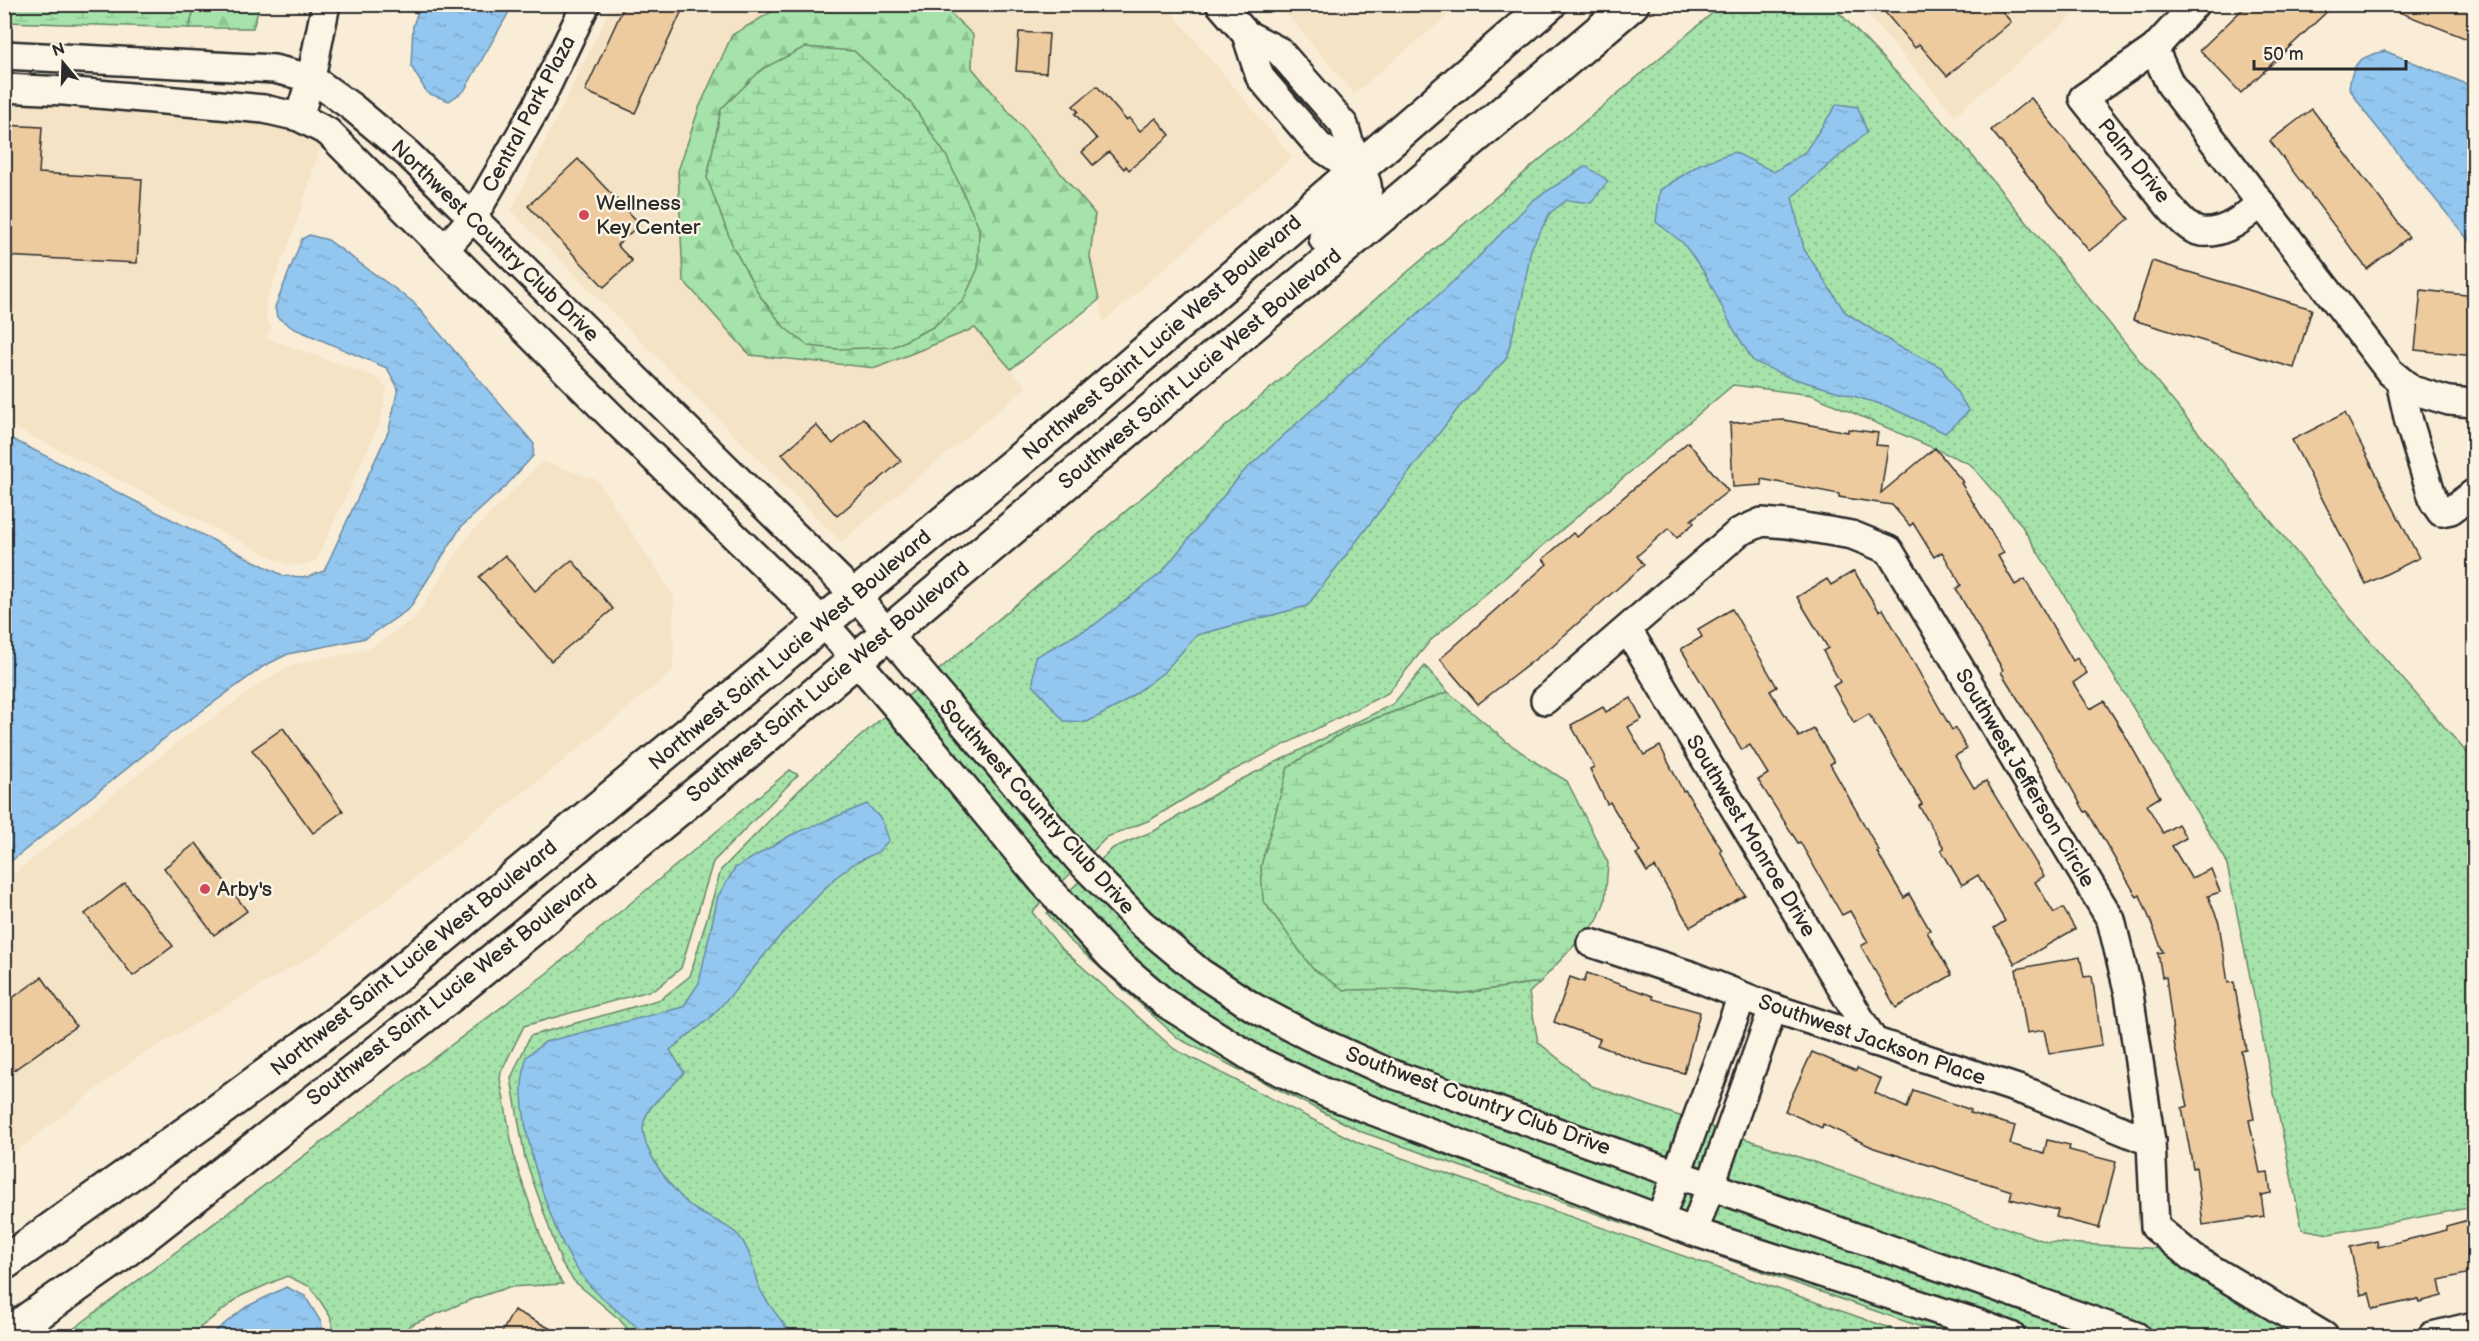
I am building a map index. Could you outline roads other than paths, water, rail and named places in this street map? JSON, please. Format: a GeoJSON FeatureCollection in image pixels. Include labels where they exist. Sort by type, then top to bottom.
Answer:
{"type":"FeatureCollection","features":[{"type":"Feature","properties":{"kind":"main road","name":"Northwest Saint Lucie West Boulevard"},"geometry":{"type":"LineString","coordinates":[[4,1263],[218,1111],[357,1008],[1045,439],[1151,346],[1358,172],[1549,4]]}},
{"type":"Feature","properties":{"kind":"main road","name":"Southwest Saint Lucie West Boulevard"},"geometry":{"type":"LineString","coordinates":[[5,1336],[113,1260],[475,975],[721,774],[1632,4]]}},
{"type":"Feature","properties":{"kind":"main road"},"geometry":{"type":"LineString","coordinates":[[1235,339],[1270,287],[1352,215],[1364,196],[1364,186],[1358,172]]}},
{"type":"Feature","properties":{"kind":"main road"},"geometry":{"type":"LineString","coordinates":[[285,1123],[325,1075],[447,978],[476,950],[488,925],[489,915],[485,903]]}},
{"type":"Feature","properties":{"kind":"street"},"geometry":{"type":"LineString","coordinates":[[299,117],[311,78],[326,4]]}},
{"type":"Feature","properties":{"kind":"street","name":"Central Park Plaza"},"geometry":{"type":"LineString","coordinates":[[445,249],[473,217],[537,106],[586,4]]}},
{"type":"Feature","properties":{"kind":"street"},"geometry":{"type":"LineString","coordinates":[[1220,4],[1246,34],[1260,77],[1319,146],[1358,172]]}},
{"type":"Feature","properties":{"kind":"street","name":"Palm Drive"},"geometry":{"type":"LineString","coordinates":[[2195,4],[2154,49],[2084,98],[2168,205],[2183,221],[2200,232],[2223,229],[2244,218],[2261,203]]}},
{"type":"Feature","properties":{"kind":"street"},"geometry":{"type":"LineString","coordinates":[[2154,49],[2170,84],[2390,372],[2412,390],[2450,401],[2475,403]]}},
{"type":"Feature","properties":{"kind":"street","name":"Northwest Country Club Drive"},"geometry":{"type":"LineString","coordinates":[[4,55],[274,69],[311,78],[352,107],[400,147],[473,217],[855,596],[885,634]]}},
{"type":"Feature","properties":{"kind":"street","name":"Northwest Country Club Drive"},"geometry":{"type":"LineString","coordinates":[[4,88],[64,91],[264,109],[299,117],[328,132],[621,426],[823,622],[856,660]]}},
{"type":"Feature","properties":{"kind":"street"},"geometry":{"type":"LineString","coordinates":[[2400,381],[2409,422],[2434,502],[2441,512],[2451,510],[2475,493]]}},
{"type":"Feature","properties":{"kind":"street","name":"Southwest Jefferson Circle"},"geometry":{"type":"LineString","coordinates":[[1545,700],[1739,532],[1762,522],[1852,535],[1889,550],[2111,920],[2129,994],[2151,1142],[2155,1227],[2193,1258],[2324,1336]]}},
{"type":"Feature","properties":{"kind":"street","name":"Southwest Monroe Drive"},"geometry":{"type":"LineString","coordinates":[[1628,630],[1874,1042]]}},
{"type":"Feature","properties":{"kind":"street","name":"Southwest Country Club Drive"},"geometry":{"type":"LineString","coordinates":[[885,634],[1078,859],[1140,922],[1202,974],[1252,1007],[1310,1037],[1387,1072],[1711,1185],[2041,1305],[2136,1336]]}},
{"type":"Feature","properties":{"kind":"street","name":"Southwest Country Club Drive"},"geometry":{"type":"LineString","coordinates":[[856,660],[1050,889],[1111,957],[1166,1003],[1254,1059],[1328,1094],[1694,1232],[2011,1336]]}},
{"type":"Feature","properties":{"kind":"street","name":"Southwest Jackson Place"},"geometry":{"type":"LineString","coordinates":[[1591,944],[1690,975],[1773,1008],[2032,1094],[2151,1142]]}},
{"type":"Feature","properties":{"kind":"street"},"geometry":{"type":"LineString","coordinates":[[1660,1219],[1742,996]]}},
{"type":"Feature","properties":{"kind":"street"},"geometry":{"type":"LineString","coordinates":[[1694,1232],[1773,1008]]}},
{"type":"Feature","properties":{"kind":"street"},"geometry":{"type":"LineString","coordinates":[[2432,1336],[2475,1326]]}},
{"type":"Feature","properties":{"kind":"water"},"geometry":{"type":"Polygon","coordinates":[[[420,5],[513,5],[464,91],[449,101],[427,93],[411,66],[413,26],[420,5]]]}},
{"type":"Feature","properties":{"kind":"water"},"geometry":{"type":"Polygon","coordinates":[[[2385,51],[2474,87],[2474,247],[2367,115],[2349,88],[2355,66],[2363,58],[2385,51]]]}},
{"type":"Feature","properties":{"kind":"water"},"geometry":{"type":"Polygon","coordinates":[[[1837,104],[1858,107],[1867,132],[1792,197],[1804,249],[1845,312],[1896,345],[1941,367],[1969,411],[1945,433],[1887,406],[1788,377],[1753,361],[1731,325],[1706,275],[1683,243],[1656,222],[1660,190],[1700,164],[1734,152],[1774,172],[1805,152],[1837,104]]]}},
{"type":"Feature","properties":{"kind":"water"},"geometry":{"type":"Polygon","coordinates":[[[1586,166],[1608,181],[1591,203],[1567,200],[1550,213],[1531,249],[1522,300],[1506,359],[1460,406],[1307,606],[1197,635],[1163,673],[1118,706],[1087,722],[1064,721],[1033,685],[1035,657],[1094,625],[1161,573],[1242,473],[1468,268],[1533,200],[1586,166]]]}},
{"type":"Feature","properties":{"kind":"water"},"geometry":{"type":"Polygon","coordinates":[[[309,235],[328,240],[413,302],[534,444],[533,456],[505,487],[461,527],[409,609],[366,638],[288,654],[264,666],[170,734],[5,866],[5,437],[284,576],[307,577],[324,571],[389,430],[398,388],[387,368],[293,328],[277,317],[275,307],[302,239],[309,235]]]}},
{"type":"Feature","properties":{"kind":"water"},"geometry":{"type":"Polygon","coordinates":[[[867,804],[882,820],[889,840],[878,852],[855,863],[835,878],[780,936],[709,1019],[670,1050],[684,1072],[651,1107],[644,1122],[643,1132],[646,1144],[669,1183],[688,1204],[731,1229],[744,1242],[762,1293],[793,1336],[647,1336],[593,1289],[574,1264],[562,1242],[542,1192],[528,1138],[522,1088],[526,1057],[545,1042],[683,1007],[699,983],[718,896],[735,868],[791,835],[867,804]]]}},
{"type":"Feature","properties":{"kind":"water"},"geometry":{"type":"Polygon","coordinates":[[[286,1287],[305,1296],[321,1322],[324,1336],[209,1336],[246,1307],[286,1287]]]}},
{"type":"Feature","properties":{"kind":"place","name":"Wellness Key Center"},"geometry":{"type":"Point","coordinates":[584,215]}},
{"type":"Feature","properties":{"kind":"place","name":"Arby's"},"geometry":{"type":"Point","coordinates":[205,889]}}]}
